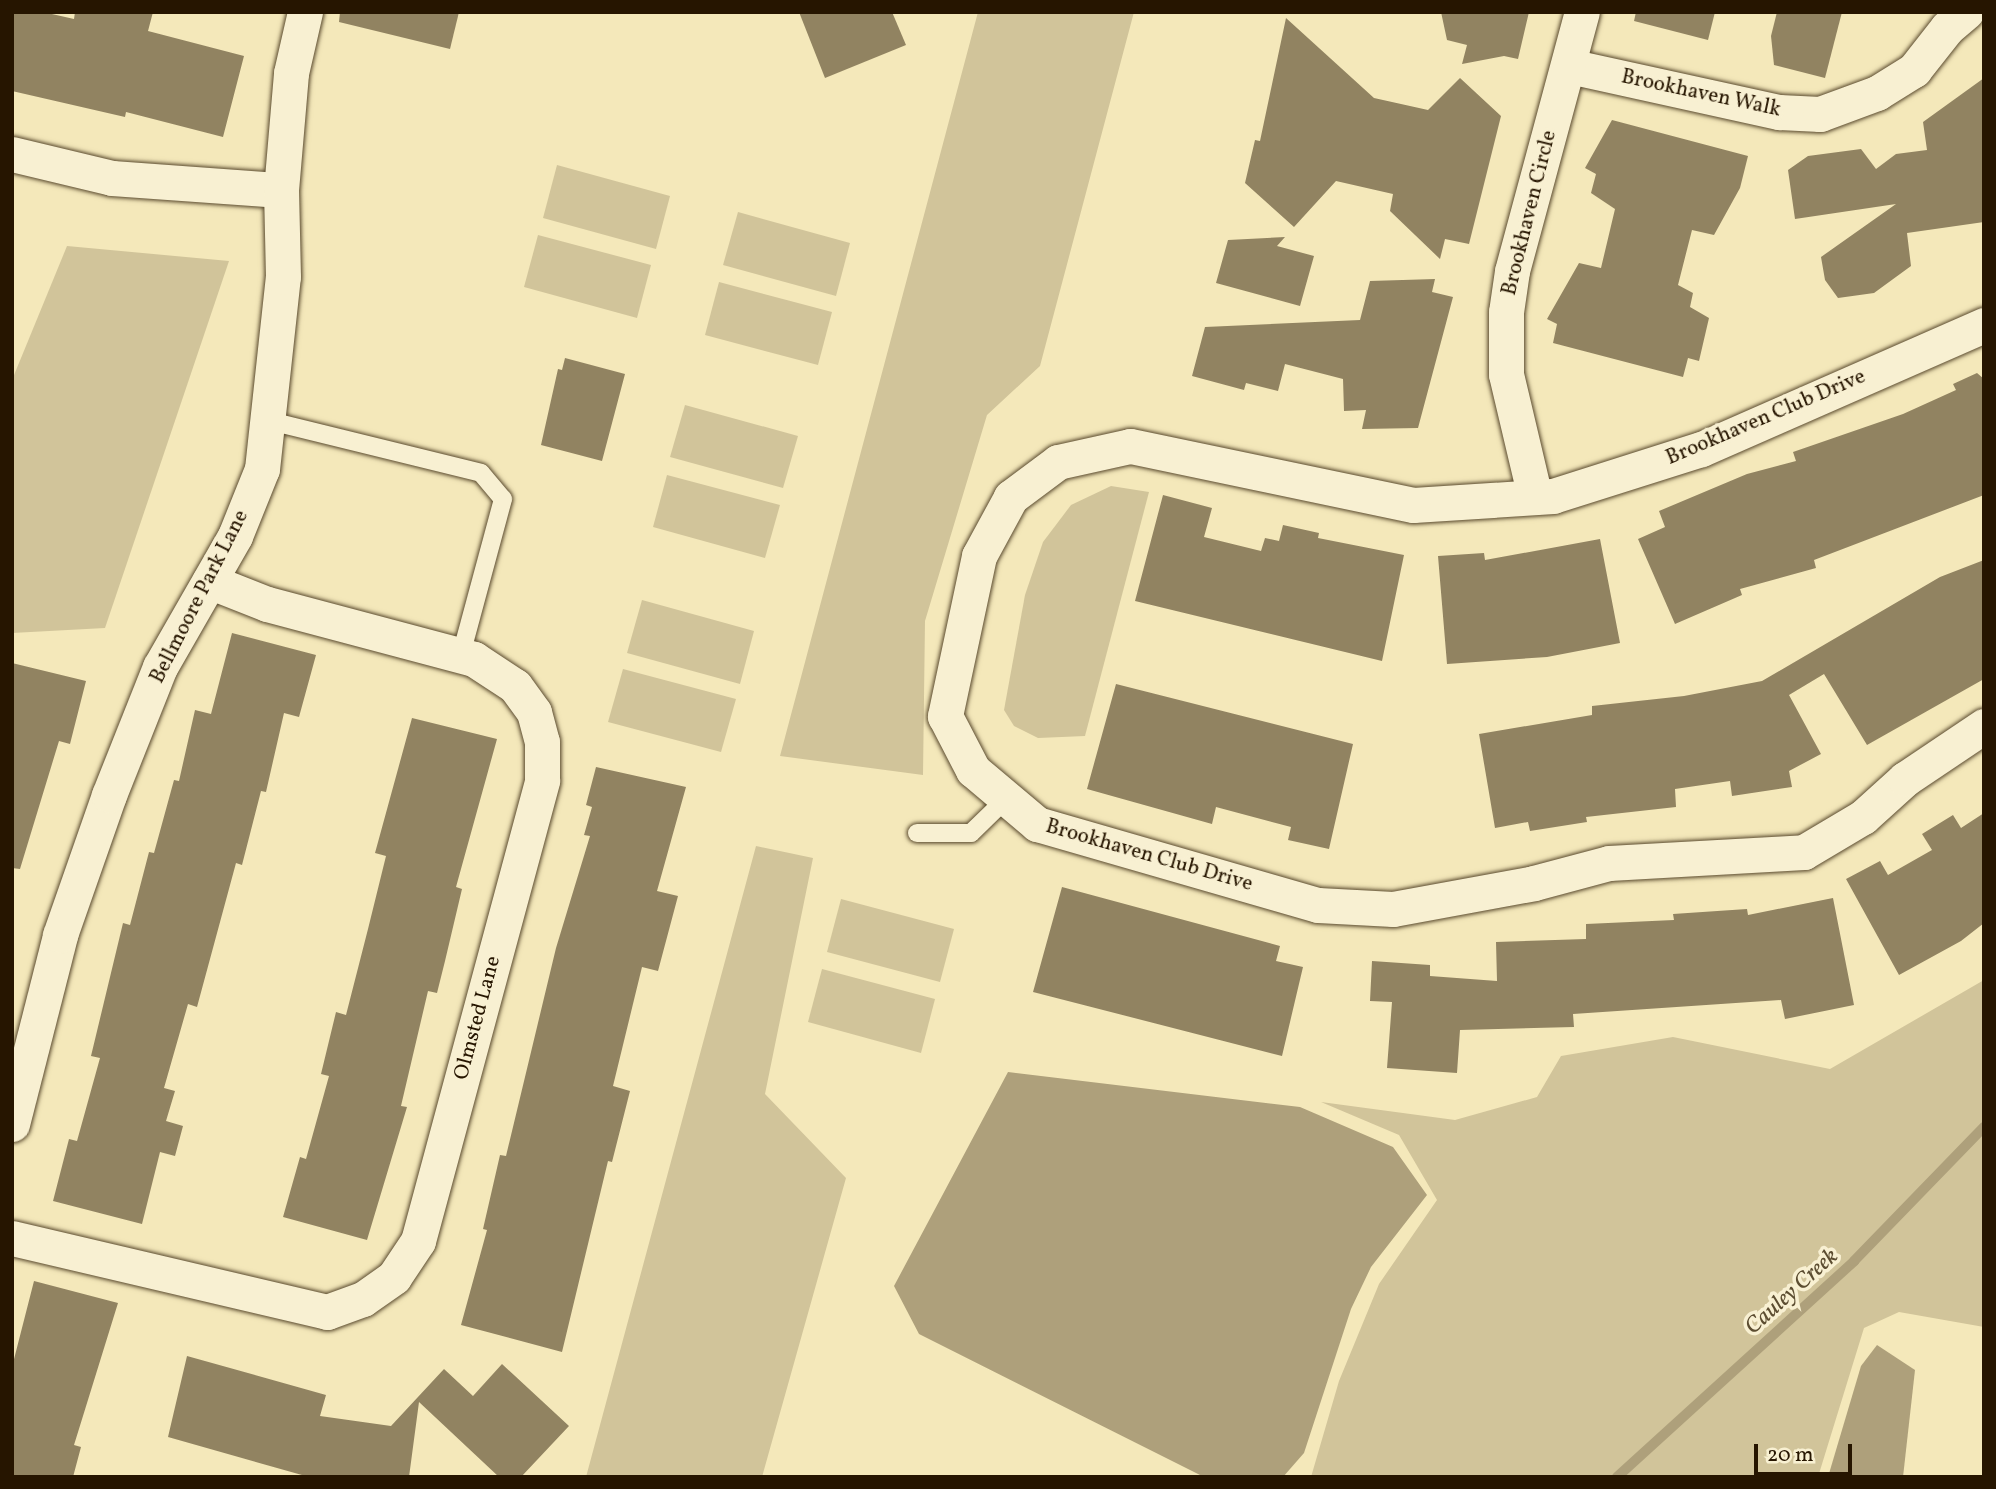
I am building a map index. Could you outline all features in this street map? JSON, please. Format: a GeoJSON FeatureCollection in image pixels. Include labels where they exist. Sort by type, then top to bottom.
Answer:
{"type":"FeatureCollection","features":[{"type":"Feature","properties":{"kind":"street","name":"Bellmoore Park Lane"},"geometry":{"type":"LineString","coordinates":[[12,1124],[60,935],[109,795],[160,667],[235,536],[262,470],[270,421],[284,277],[281,190],[292,73],[305,12]]}},
{"type":"Feature","properties":{"kind":"street","name":"Brookhaven Circle"},"geometry":{"type":"LineString","coordinates":[[1535,497],[1506,374],[1506,312],[1512,271],[1582,12]]}},
{"type":"Feature","properties":{"kind":"street","name":"Brookhaven Walk"},"geometry":{"type":"LineString","coordinates":[[1569,66],[1779,112],[1820,114],[1877,93],[1914,70],[1947,28],[1966,12]]}},
{"type":"Feature","properties":{"kind":"street"},"geometry":{"type":"LineString","coordinates":[[12,154],[112,178],[281,190]]}},
{"type":"Feature","properties":{"kind":"street","name":"Brookhaven Club Drive"},"geometry":{"type":"LineString","coordinates":[[1984,325],[1702,449],[1553,496],[1413,505],[1130,446],[1058,462],[1011,497],[979,556],[945,716],[973,770],[1037,824],[1318,905],[1393,909],[1534,883],[1609,863],[1804,852],[1863,817],[1905,779],[1984,726]]}},
{"type":"Feature","properties":{"kind":"street","name":"Olmsted Lane"},"geometry":{"type":"LineString","coordinates":[[12,1238],[327,1312],[363,1299],[394,1277],[418,1241],[542,780],[542,741],[534,712],[516,686],[474,659],[267,604],[209,581]]}},
{"type":"Feature","properties":{"kind":"lane"},"geometry":{"type":"LineString","coordinates":[[270,421],[481,473],[503,499],[461,655]]}},
{"type":"Feature","properties":{"kind":"lane"},"geometry":{"type":"LineString","coordinates":[[917,833],[971,833],[1007,798]]}},
{"type":"Feature","properties":{"kind":"shaded area"},"geometry":{"type":"Polygon","coordinates":[[[978,12],[1134,12],[1040,366],[987,415],[925,621],[923,775],[780,756],[978,12]]]}},
{"type":"Feature","properties":{"kind":"shaded area"},"geometry":{"type":"Polygon","coordinates":[[[557,165],[670,196],[656,249],[543,218],[557,165]]]}},
{"type":"Feature","properties":{"kind":"shaded area"},"geometry":{"type":"Polygon","coordinates":[[[738,212],[850,243],[836,296],[723,265],[738,212]]]}},
{"type":"Feature","properties":{"kind":"shaded area"},"geometry":{"type":"Polygon","coordinates":[[[538,235],[651,265],[637,318],[524,287],[538,235]]]}},
{"type":"Feature","properties":{"kind":"shaded area"},"geometry":{"type":"Polygon","coordinates":[[[67,246],[229,261],[105,628],[12,633],[12,380],[67,246]]]}},
{"type":"Feature","properties":{"kind":"shaded area"},"geometry":{"type":"Polygon","coordinates":[[[719,282],[832,312],[818,365],[705,335],[719,282]]]}},
{"type":"Feature","properties":{"kind":"shaded area"},"geometry":{"type":"Polygon","coordinates":[[[685,405],[798,436],[783,488],[670,457],[685,405]]]}},
{"type":"Feature","properties":{"kind":"shaded area"},"geometry":{"type":"Polygon","coordinates":[[[667,475],[780,505],[765,558],[653,527],[667,475]]]}},
{"type":"Feature","properties":{"kind":"shaded area"},"geometry":{"type":"Polygon","coordinates":[[[1111,486],[1149,492],[1085,736],[1038,738],[1014,726],[1004,710],[1025,595],[1043,542],[1071,505],[1111,486]]]}},
{"type":"Feature","properties":{"kind":"shaded area"},"geometry":{"type":"Polygon","coordinates":[[[642,600],[754,631],[740,684],[627,653],[642,600]]]}},
{"type":"Feature","properties":{"kind":"shaded area"},"geometry":{"type":"Polygon","coordinates":[[[623,669],[736,699],[721,752],[608,722],[623,669]]]}},
{"type":"Feature","properties":{"kind":"shaded area"},"geometry":{"type":"Polygon","coordinates":[[[756,846],[813,858],[765,1094],[846,1178],[762,1477],[586,1477],[756,846]]]}},
{"type":"Feature","properties":{"kind":"shaded area"},"geometry":{"type":"Polygon","coordinates":[[[841,899],[954,929],[940,982],[827,952],[841,899]]]}},
{"type":"Feature","properties":{"kind":"shaded area"},"geometry":{"type":"Polygon","coordinates":[[[822,969],[935,999],[921,1053],[808,1022],[822,969]]]}},
{"type":"Feature","properties":{"kind":"shaded area"},"geometry":{"type":"Polygon","coordinates":[[[1984,980],[1984,1327],[1899,1312],[1864,1328],[1818,1477],[1311,1477],[1339,1381],[1379,1284],[1437,1200],[1399,1135],[1321,1102],[1455,1120],[1537,1097],[1561,1056],[1673,1037],[1830,1069],[1984,980]]]}},
{"type":"Feature","properties":{"kind":"shaded area"},"geometry":{"type":"Polygon","coordinates":[[[1008,1072],[1300,1107],[1393,1147],[1427,1195],[1371,1267],[1351,1309],[1304,1453],[1283,1477],[1204,1477],[919,1334],[894,1286],[1008,1072]]]}},
{"type":"Feature","properties":{"kind":"shaded area"},"geometry":{"type":"Polygon","coordinates":[[[1877,1345],[1915,1370],[1903,1477],[1828,1477],[1861,1366],[1877,1345]]]}},
{"type":"Feature","properties":{"kind":"building"},"geometry":{"type":"Polygon","coordinates":[[[12,12],[43,12],[74,19],[75,12],[153,12],[148,31],[244,56],[223,137],[126,112],[125,117],[12,91],[12,12]]]}},
{"type":"Feature","properties":{"kind":"building"},"geometry":{"type":"Polygon","coordinates":[[[340,12],[459,12],[450,49],[339,22],[340,12]]]}},
{"type":"Feature","properties":{"kind":"building"},"geometry":{"type":"Polygon","coordinates":[[[799,12],[892,12],[906,45],[825,78],[799,12]]]}},
{"type":"Feature","properties":{"kind":"building"},"geometry":{"type":"Polygon","coordinates":[[[1441,12],[1529,12],[1518,59],[1504,56],[1462,64],[1467,45],[1447,40],[1441,12]]]}},
{"type":"Feature","properties":{"kind":"building"},"geometry":{"type":"Polygon","coordinates":[[[1636,12],[1715,12],[1708,40],[1634,21],[1636,12]]]}},
{"type":"Feature","properties":{"kind":"building"},"geometry":{"type":"Polygon","coordinates":[[[1777,12],[1842,12],[1825,78],[1774,65],[1771,36],[1777,12]]]}},
{"type":"Feature","properties":{"kind":"building"},"geometry":{"type":"Polygon","coordinates":[[[1286,18],[1374,98],[1428,110],[1460,78],[1501,116],[1469,244],[1445,239],[1440,259],[1390,211],[1393,194],[1336,181],[1294,227],[1245,183],[1255,140],[1260,141],[1286,18]]]}},
{"type":"Feature","properties":{"kind":"building"},"geometry":{"type":"Polygon","coordinates":[[[1984,78],[1984,222],[1907,233],[1911,266],[1874,293],[1838,298],[1825,280],[1821,257],[1896,204],[1795,219],[1788,170],[1808,156],[1861,149],[1876,169],[1896,154],[1927,150],[1923,122],[1984,78]]]}},
{"type":"Feature","properties":{"kind":"building"},"geometry":{"type":"Polygon","coordinates":[[[1612,120],[1748,156],[1740,188],[1714,235],[1692,230],[1678,285],[1693,293],[1690,307],[1709,318],[1699,361],[1688,358],[1683,377],[1553,343],[1557,324],[1547,319],[1579,263],[1601,268],[1615,209],[1591,193],[1596,174],[1585,168],[1612,120]]]}},
{"type":"Feature","properties":{"kind":"building"},"geometry":{"type":"Polygon","coordinates":[[[1285,237],[1277,246],[1314,256],[1300,306],[1216,283],[1228,240],[1285,237]]]}},
{"type":"Feature","properties":{"kind":"building"},"geometry":{"type":"Polygon","coordinates":[[[1435,279],[1432,292],[1453,297],[1418,428],[1362,429],[1366,410],[1344,411],[1343,379],[1285,364],[1278,391],[1246,383],[1244,390],[1192,376],[1205,327],[1360,320],[1370,281],[1435,279]]]}},
{"type":"Feature","properties":{"kind":"building"},"geometry":{"type":"Polygon","coordinates":[[[565,358],[625,374],[602,461],[541,445],[558,369],[562,370],[565,358]]]}},
{"type":"Feature","properties":{"kind":"building"},"geometry":{"type":"Polygon","coordinates":[[[1977,373],[1984,379],[1984,495],[1814,560],[1816,568],[1740,589],[1742,595],[1675,624],[1638,539],[1665,527],[1659,511],[1747,474],[1796,461],[1793,452],[1903,414],[1956,390],[1953,384],[1977,373]]]}},
{"type":"Feature","properties":{"kind":"building"},"geometry":{"type":"Polygon","coordinates":[[[1163,495],[1212,508],[1204,537],[1261,551],[1265,538],[1279,541],[1283,525],[1319,533],[1318,538],[1404,555],[1382,661],[1135,601],[1163,495]]]}},
{"type":"Feature","properties":{"kind":"building"},"geometry":{"type":"Polygon","coordinates":[[[1600,539],[1620,643],[1547,657],[1447,664],[1438,556],[1484,553],[1485,560],[1600,539]]]}},
{"type":"Feature","properties":{"kind":"building"},"geometry":{"type":"Polygon","coordinates":[[[1984,560],[1984,679],[1867,745],[1824,674],[1789,695],[1821,754],[1789,771],[1792,787],[1732,796],[1730,781],[1675,789],[1676,807],[1586,817],[1587,822],[1530,831],[1528,822],[1495,828],[1479,734],[1592,715],[1592,706],[1684,696],[1762,681],[1940,577],[1984,560]]]}},
{"type":"Feature","properties":{"kind":"building"},"geometry":{"type":"Polygon","coordinates":[[[232,633],[316,655],[299,717],[284,713],[266,792],[261,791],[242,865],[236,863],[197,1007],[188,1004],[164,1088],[175,1091],[166,1121],[183,1126],[175,1156],[160,1152],[142,1224],[53,1201],[69,1139],[77,1141],[100,1058],[91,1056],[123,923],[130,925],[149,852],[154,853],[174,780],[179,781],[195,710],[211,714],[232,633]]]}},
{"type":"Feature","properties":{"kind":"building"},"geometry":{"type":"Polygon","coordinates":[[[12,663],[86,681],[70,744],[59,741],[20,869],[12,868],[12,663]]]}},
{"type":"Feature","properties":{"kind":"building"},"geometry":{"type":"Polygon","coordinates":[[[1116,684],[1353,744],[1329,849],[1288,840],[1291,827],[1216,807],[1212,824],[1087,789],[1116,684]]]}},
{"type":"Feature","properties":{"kind":"building"},"geometry":{"type":"Polygon","coordinates":[[[412,718],[497,739],[456,887],[462,889],[437,993],[428,991],[401,1106],[407,1107],[367,1240],[283,1217],[300,1157],[306,1159],[329,1076],[321,1074],[336,1012],[346,1015],[386,856],[375,853],[412,718]]]}},
{"type":"Feature","properties":{"kind":"building"},"geometry":{"type":"Polygon","coordinates":[[[596,767],[686,787],[657,891],[678,896],[658,971],[642,967],[613,1086],[630,1091],[612,1162],[608,1161],[562,1352],[461,1325],[487,1230],[483,1229],[500,1155],[506,1156],[556,948],[590,836],[584,835],[592,807],[586,805],[596,767]]]}},
{"type":"Feature","properties":{"kind":"building"},"geometry":{"type":"Polygon","coordinates":[[[1984,813],[1984,923],[1961,941],[1899,975],[1846,879],[1880,861],[1888,875],[1932,850],[1922,834],[1953,815],[1961,828],[1984,813]]]}},
{"type":"Feature","properties":{"kind":"building"},"geometry":{"type":"Polygon","coordinates":[[[1062,887],[1280,946],[1276,961],[1303,967],[1282,1056],[1033,992],[1062,887]]]}},
{"type":"Feature","properties":{"kind":"building"},"geometry":{"type":"Polygon","coordinates":[[[1833,898],[1854,1005],[1785,1019],[1781,1000],[1573,1014],[1574,1027],[1460,1030],[1457,1073],[1387,1068],[1392,1002],[1370,1001],[1372,961],[1430,965],[1430,976],[1497,981],[1496,942],[1586,939],[1586,924],[1674,920],[1673,914],[1747,909],[1748,915],[1833,898]]]}},
{"type":"Feature","properties":{"kind":"building"},"geometry":{"type":"Polygon","coordinates":[[[34,1281],[118,1303],[74,1445],[81,1447],[73,1477],[12,1477],[12,1367],[34,1281]]]}},
{"type":"Feature","properties":{"kind":"building"},"geometry":{"type":"Polygon","coordinates":[[[187,1356],[326,1395],[320,1416],[391,1426],[444,1369],[473,1396],[502,1364],[569,1426],[521,1477],[499,1477],[419,1402],[409,1477],[309,1477],[168,1437],[187,1356]]]}},
{"type":"Feature","properties":{"kind":"waterway","name":"Cauley Creek"},"geometry":{"type":"LineString","coordinates":[[1617,1477],[1854,1261],[1984,1127]]}}]}
